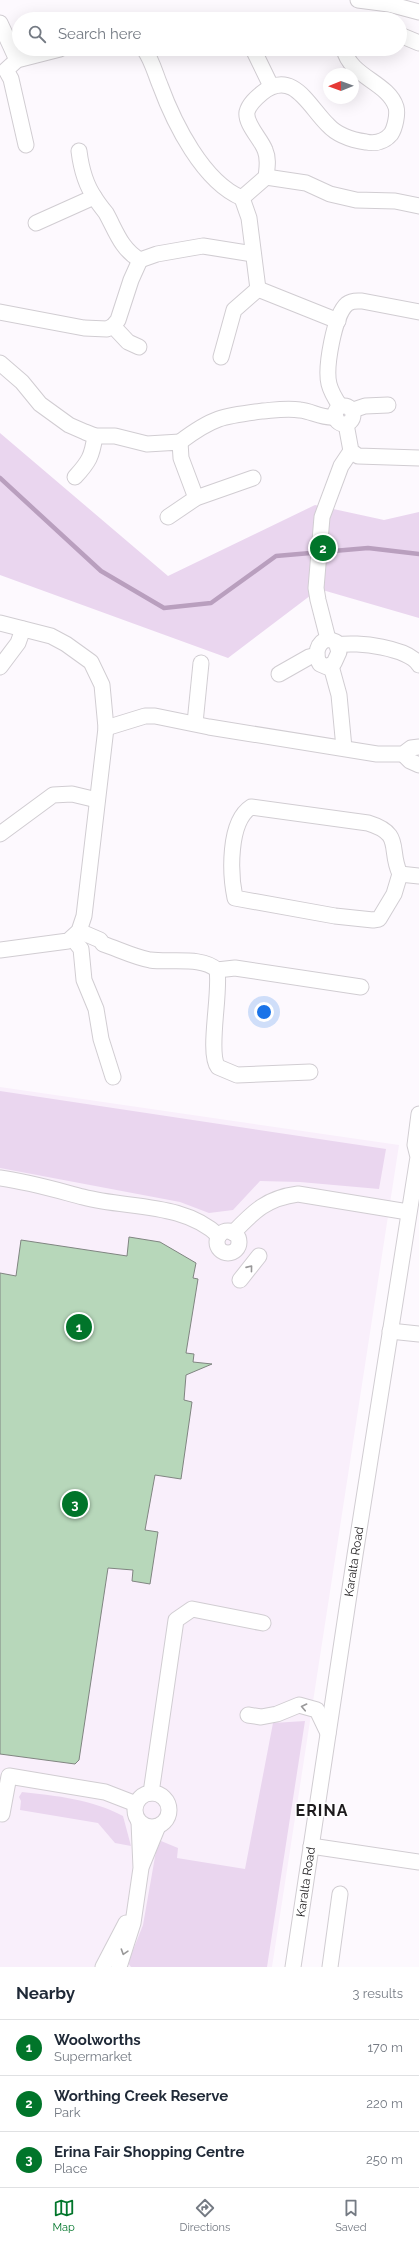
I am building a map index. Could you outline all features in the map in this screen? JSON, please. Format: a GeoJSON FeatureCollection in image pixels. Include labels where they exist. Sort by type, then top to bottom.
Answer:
{"type":"FeatureCollection","features":[{"type":"Feature","properties":{"kind":"street"},"geometry":{"type":"LineString","coordinates":[[358,0],[389,4],[419,12]]}},
{"type":"Feature","properties":{"kind":"street"},"geometry":{"type":"LineString","coordinates":[[0,24],[10,79],[26,145]]}},
{"type":"Feature","properties":{"kind":"street"},"geometry":{"type":"LineString","coordinates":[[407,38],[419,43]]}},
{"type":"Feature","properties":{"kind":"street"},"geometry":{"type":"LineString","coordinates":[[8,66],[39,56]]}},
{"type":"Feature","properties":{"kind":"street"},"geometry":{"type":"LineString","coordinates":[[148,56],[181,135],[219,183],[229,192],[242,198],[249,218],[258,289]]}},
{"type":"Feature","properties":{"kind":"street"},"geometry":{"type":"LineString","coordinates":[[256,56],[271,86]]}},
{"type":"Feature","properties":{"kind":"street"},"geometry":{"type":"LineString","coordinates":[[242,198],[266,177],[268,161],[266,150],[248,120],[247,112],[253,101],[271,86],[289,86],[306,100],[328,125],[339,134],[363,142],[382,141],[391,133],[395,121],[396,108],[389,97],[350,62],[347,56]]}},
{"type":"Feature","properties":{"kind":"street"},"geometry":{"type":"LineString","coordinates":[[80,151],[81,167],[94,197],[102,207],[122,246],[140,260]]}},
{"type":"Feature","properties":{"kind":"street"},"geometry":{"type":"LineString","coordinates":[[266,177],[306,183],[330,194],[356,200],[395,201],[419,206]]}},
{"type":"Feature","properties":{"kind":"street"},"geometry":{"type":"LineString","coordinates":[[36,223],[94,197]]}},
{"type":"Feature","properties":{"kind":"street"},"geometry":{"type":"LineString","coordinates":[[0,312],[84,328],[107,329],[113,326],[122,311],[131,280],[140,260],[157,254],[203,246],[253,254]]}},
{"type":"Feature","properties":{"kind":"street"},"geometry":{"type":"LineString","coordinates":[[258,289],[338,321]]}},
{"type":"Feature","properties":{"kind":"street"},"geometry":{"type":"LineString","coordinates":[[221,357],[234,310],[258,289]]}},
{"type":"Feature","properties":{"kind":"street"},"geometry":{"type":"LineString","coordinates":[[419,312],[362,301],[353,301],[347,304],[338,321],[334,336],[328,378],[332,392],[344,414],[351,451],[358,456],[419,458]]}},
{"type":"Feature","properties":{"kind":"street"},"geometry":{"type":"LineString","coordinates":[[113,326],[128,342],[139,347]]}},
{"type":"Feature","properties":{"kind":"street"},"geometry":{"type":"LineString","coordinates":[[0,363],[22,382],[40,404],[69,425],[95,436],[115,436],[147,444],[180,442],[206,424],[230,414],[291,409],[301,410],[328,418],[344,414],[364,406],[388,405]]}},
{"type":"Feature","properties":{"kind":"street"},"geometry":{"type":"LineString","coordinates":[[75,477],[87,465],[92,456],[95,436]]}},
{"type":"Feature","properties":{"kind":"street"},"geometry":{"type":"LineString","coordinates":[[180,442],[181,458],[196,498]]}},
{"type":"Feature","properties":{"kind":"street"},"geometry":{"type":"LineString","coordinates":[[331,666],[338,656],[318,600],[318,562],[322,517],[341,466],[351,451]]}},
{"type":"Feature","properties":{"kind":"street"},"geometry":{"type":"LineString","coordinates":[[168,517],[196,498],[253,478]]}},
{"type":"Feature","properties":{"kind":"street"},"geometry":{"type":"LineString","coordinates":[[0,623],[51,636],[81,654],[91,662],[102,685],[106,728],[84,916],[77,940],[84,980],[96,1009],[101,1039],[113,1077]]}},
{"type":"Feature","properties":{"kind":"street"},"geometry":{"type":"LineString","coordinates":[[0,667],[18,643],[23,629]]}},
{"type":"Feature","properties":{"kind":"street"},"geometry":{"type":"LineString","coordinates":[[331,666],[320,664],[317,655],[321,643],[333,642],[359,644],[384,648],[410,656],[416,659],[419,665]]}},
{"type":"Feature","properties":{"kind":"street"},"geometry":{"type":"LineString","coordinates":[[279,674],[309,657],[317,655]]}},
{"type":"Feature","properties":{"kind":"street"},"geometry":{"type":"LineString","coordinates":[[195,723],[201,663]]}},
{"type":"Feature","properties":{"kind":"street"},"geometry":{"type":"LineString","coordinates":[[331,666],[339,695],[344,748]]}},
{"type":"Feature","properties":{"kind":"street"},"geometry":{"type":"LineString","coordinates":[[106,728],[145,716],[175,719],[384,754],[403,754],[411,748],[419,746]]}},
{"type":"Feature","properties":{"kind":"street"},"geometry":{"type":"LineString","coordinates":[[403,754],[410,761],[419,765]]}},
{"type":"Feature","properties":{"kind":"street"},"geometry":{"type":"LineString","coordinates":[[0,834],[53,795],[72,794],[97,800]]}},
{"type":"Feature","properties":{"kind":"street"},"geometry":{"type":"LineString","coordinates":[[251,807],[374,825],[394,840],[394,861],[400,874],[398,884],[385,909],[379,919],[373,920],[335,916],[240,900],[235,898],[232,868],[237,826],[245,811],[251,807]]}},
{"type":"Feature","properties":{"kind":"street"},"geometry":{"type":"LineString","coordinates":[[400,874],[419,876]]}},
{"type":"Feature","properties":{"kind":"street"},"geometry":{"type":"LineString","coordinates":[[0,950],[77,940],[100,940],[103,944],[149,959],[173,962],[199,961],[210,964],[217,970],[219,994],[214,1057],[218,1067],[237,1075],[310,1072]]}},
{"type":"Feature","properties":{"kind":"street"},"geometry":{"type":"LineString","coordinates":[[217,970],[235,968],[361,987]]}},
{"type":"Feature","properties":{"kind":"street","name":"Karalta Road"},"geometry":{"type":"LineString","coordinates":[[293,1967],[408,1212],[418,1156],[415,1145],[419,1114]]}},
{"type":"Feature","properties":{"kind":"street"},"geometry":{"type":"LineString","coordinates":[[0,1178],[43,1186],[84,1197],[174,1212],[192,1218],[211,1229],[226,1235],[259,1208],[281,1197],[298,1194],[408,1212]]}},
{"type":"Feature","properties":{"kind":"street"},"geometry":{"type":"LineString","coordinates":[[240,1280],[259,1256]]}},
{"type":"Feature","properties":{"kind":"street"},"geometry":{"type":"LineString","coordinates":[[390,1331],[419,1334]]}},
{"type":"Feature","properties":{"kind":"street"},"geometry":{"type":"LineString","coordinates":[[151,1793],[176,1620],[192,1610],[263,1623]]}},
{"type":"Feature","properties":{"kind":"street"},"geometry":{"type":"LineString","coordinates":[[248,1715],[261,1717],[277,1714],[299,1705],[317,1710],[328,1733]]}},
{"type":"Feature","properties":{"kind":"street"},"geometry":{"type":"LineString","coordinates":[[2,1814],[9,1776],[105,1792],[136,1804]]}},
{"type":"Feature","properties":{"kind":"street"},"geometry":{"type":"LineString","coordinates":[[119,1967],[134,1924],[141,1868],[139,1822],[136,1815],[136,1804],[142,1796],[151,1793],[161,1796],[168,1804],[167,1818],[158,1826],[141,1868]]}},
{"type":"Feature","properties":{"kind":"street"},"geometry":{"type":"LineString","coordinates":[[139,1822],[147,1827],[158,1826]]}},
{"type":"Feature","properties":{"kind":"street"},"geometry":{"type":"LineString","coordinates":[[311,1846],[419,1862]]}},
{"type":"Feature","properties":{"kind":"street"},"geometry":{"type":"LineString","coordinates":[[335,1966],[340,1894]]}},
{"type":"Feature","properties":{"kind":"street"},"geometry":{"type":"LineString","coordinates":[[103,1967],[124,1927],[135,1911]]}},
{"type":"Feature","properties":{"kind":"shaded area"},"geometry":{"type":"Polygon","coordinates":[[[0,433],[168,576],[315,505],[384,520],[419,512],[419,618],[319,589],[228,658],[0,575],[0,433]]]}},
{"type":"Feature","properties":{"kind":"shaded area"},"geometry":{"type":"Polygon","coordinates":[[[0,1087],[399,1145],[272,1967],[0,1967],[0,1087]]]}},
{"type":"Feature","properties":{"kind":"shaded area"},"geometry":{"type":"Polygon","coordinates":[[[0,1091],[386,1149],[379,1189],[300,1182],[260,1181],[233,1210],[209,1213],[180,1202],[0,1168],[0,1091]]]}},
{"type":"Feature","properties":{"kind":"shaded area"},"geometry":{"type":"Polygon","coordinates":[[[305,1721],[267,1967],[131,1967],[128,1963],[143,1925],[156,1851],[161,1841],[178,1848],[177,1858],[245,1869],[273,1723],[305,1721]]]}},
{"type":"Feature","properties":{"kind":"shaded area"},"geometry":{"type":"Polygon","coordinates":[[[22,1792],[74,1799],[111,1810],[123,1816],[131,1846],[115,1843],[98,1823],[20,1810],[21,1801],[19,1797],[22,1792]]]}},
{"type":"Feature","properties":{"kind":"building"},"geometry":{"type":"Polygon","coordinates":[[[129,1237],[160,1242],[196,1263],[193,1278],[198,1279],[186,1353],[194,1354],[193,1362],[212,1364],[186,1375],[184,1400],[192,1402],[181,1479],[155,1475],[145,1530],[158,1532],[150,1584],[132,1581],[133,1570],[108,1568],[79,1760],[75,1764],[0,1754],[0,1273],[16,1276],[21,1240],[127,1256],[129,1237]]]}},
{"type":"Feature","properties":{"kind":"waterway"},"geometry":{"type":"LineString","coordinates":[[0,478],[101,571],[164,608],[211,603],[276,556],[368,548],[419,554]]}},
{"type":"Feature","properties":{"kind":"place","name":"Worthing Creek Reserve"},"geometry":{"type":"Point","coordinates":[323,548]}},
{"type":"Feature","properties":{"kind":"place","name":"Woolworths"},"geometry":{"type":"Point","coordinates":[79,1327]}},
{"type":"Feature","properties":{"kind":"place","name":"Erina Fair Shopping Centre"},"geometry":{"type":"Point","coordinates":[75,1504]}},
{"type":"Feature","properties":{"kind":"district","name":"ERINA"},"geometry":{"type":"Point","coordinates":[322,1810]}}]}
